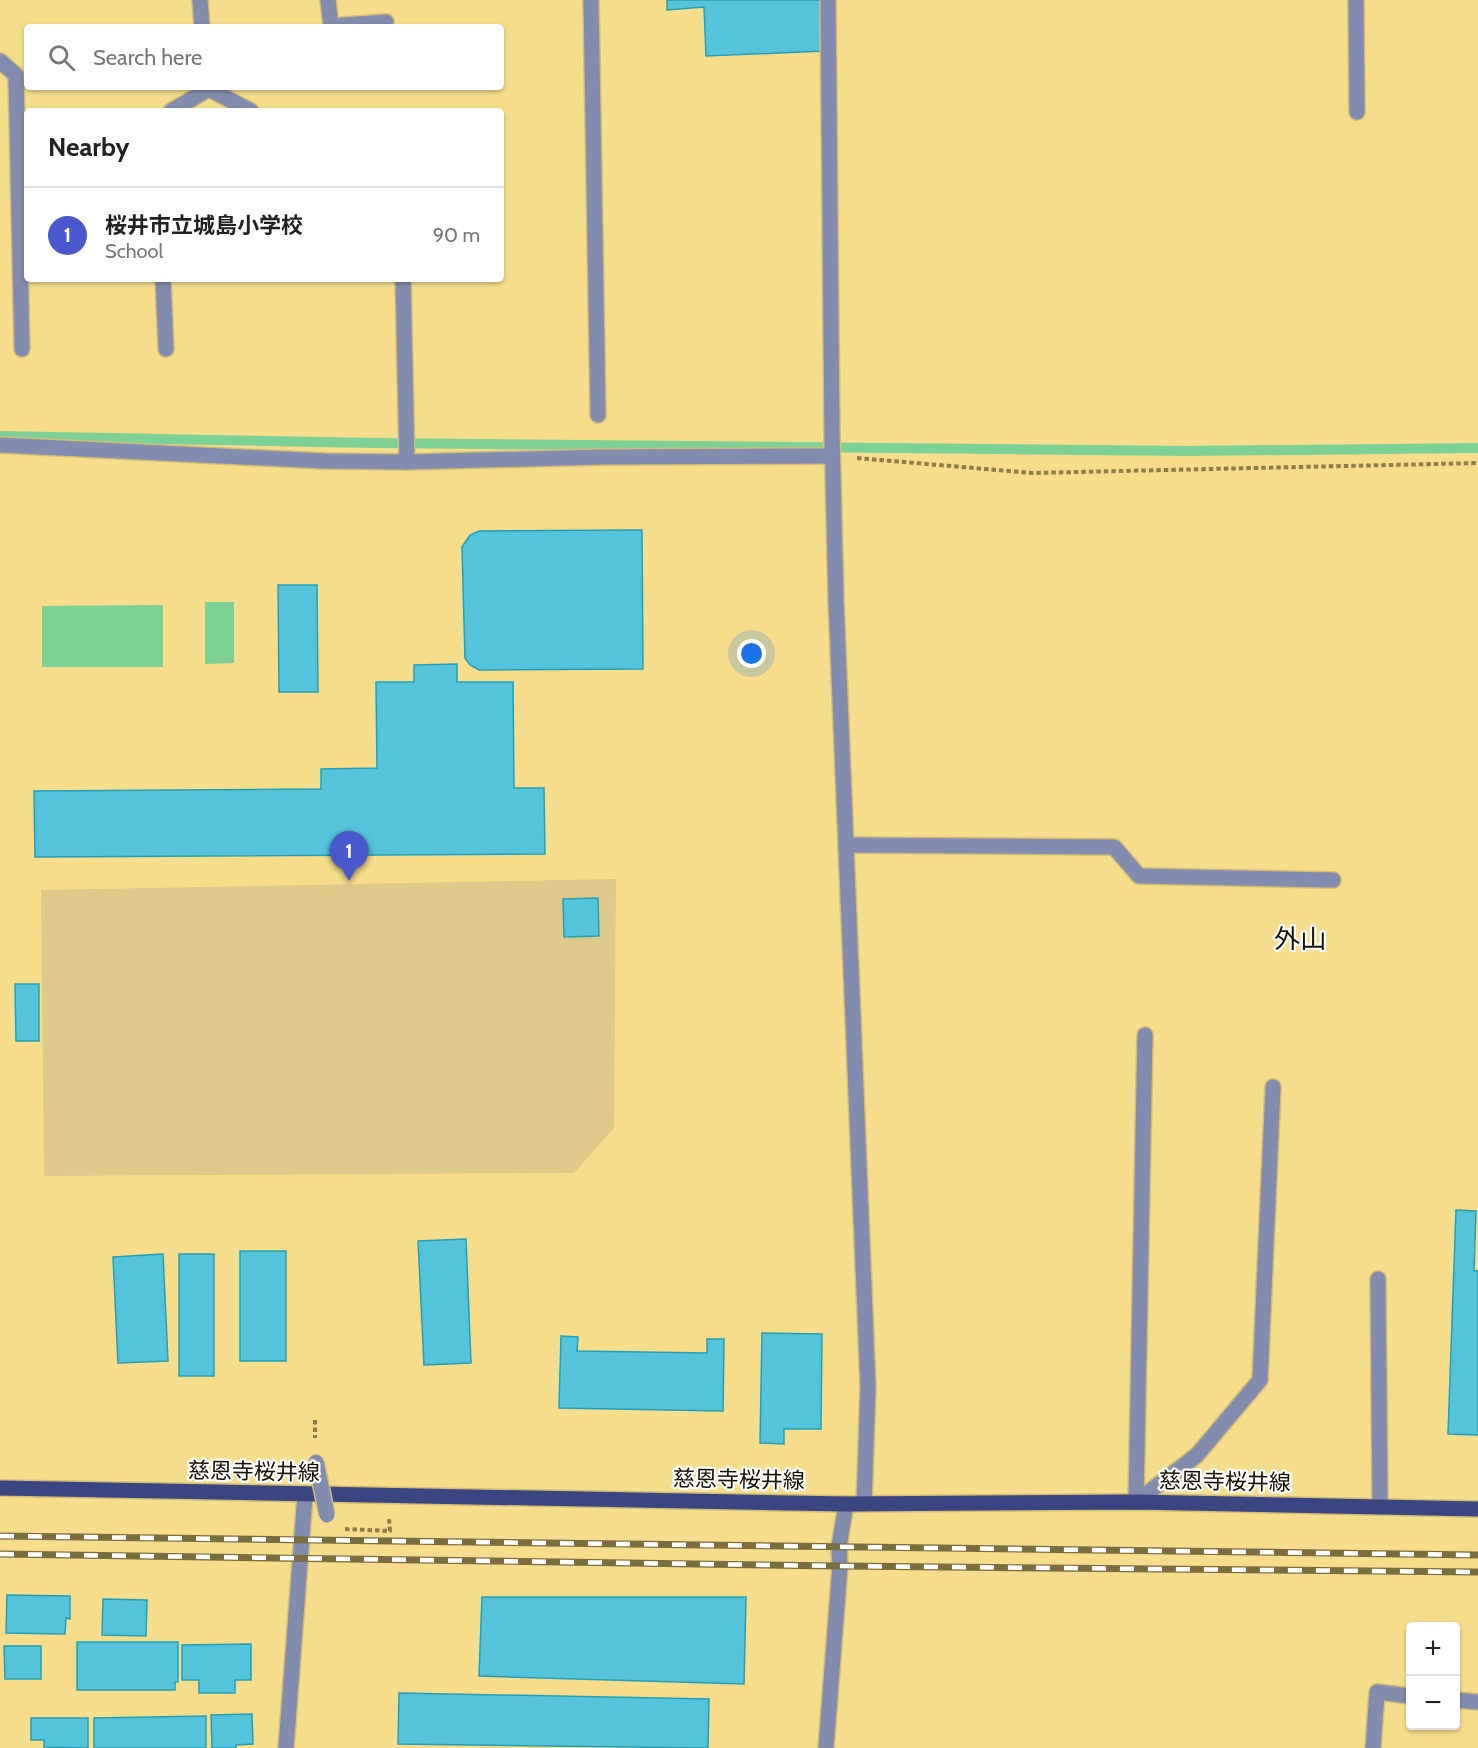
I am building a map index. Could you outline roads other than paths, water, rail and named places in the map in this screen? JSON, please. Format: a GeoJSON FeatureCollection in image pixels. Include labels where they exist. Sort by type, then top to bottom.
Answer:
{"type":"FeatureCollection","features":[{"type":"Feature","properties":{"kind":"main road","name":"慈恩寺桜井線"},"geometry":{"type":"LineString","coordinates":[[0,1488],[846,1504],[1136,1502],[1478,1509]]}},
{"type":"Feature","properties":{"kind":"street"},"geometry":{"type":"LineString","coordinates":[[200,0],[202,24]]}},
{"type":"Feature","properties":{"kind":"street"},"geometry":{"type":"LineString","coordinates":[[328,0],[331,24]]}},
{"type":"Feature","properties":{"kind":"street"},"geometry":{"type":"LineString","coordinates":[[591,0],[598,415]]}},
{"type":"Feature","properties":{"kind":"street"},"geometry":{"type":"LineString","coordinates":[[828,0],[832,461],[868,1387],[864,1504]]}},
{"type":"Feature","properties":{"kind":"street"},"geometry":{"type":"LineString","coordinates":[[1356,0],[1357,112]]}},
{"type":"Feature","properties":{"kind":"street"},"geometry":{"type":"LineString","coordinates":[[358,24],[386,22]]}},
{"type":"Feature","properties":{"kind":"street"},"geometry":{"type":"LineString","coordinates":[[0,61],[16,75],[22,349]]}},
{"type":"Feature","properties":{"kind":"street"},"geometry":{"type":"LineString","coordinates":[[176,108],[206,90]]}},
{"type":"Feature","properties":{"kind":"street"},"geometry":{"type":"LineString","coordinates":[[213,90],[246,108]]}},
{"type":"Feature","properties":{"kind":"street"},"geometry":{"type":"LineString","coordinates":[[163,282],[166,349]]}},
{"type":"Feature","properties":{"kind":"street"},"geometry":{"type":"LineString","coordinates":[[403,282],[407,458]]}},
{"type":"Feature","properties":{"kind":"street"},"geometry":{"type":"LineString","coordinates":[[0,445],[324,461],[407,458],[602,457],[832,461]]}},
{"type":"Feature","properties":{"kind":"street"},"geometry":{"type":"LineString","coordinates":[[846,845],[1114,848],[1139,876],[1333,880]]}},
{"type":"Feature","properties":{"kind":"street"},"geometry":{"type":"LineString","coordinates":[[1136,1502],[1145,1035]]}},
{"type":"Feature","properties":{"kind":"street"},"geometry":{"type":"LineString","coordinates":[[1136,1502],[1197,1455],[1260,1380],[1273,1087]]}},
{"type":"Feature","properties":{"kind":"street"},"geometry":{"type":"LineString","coordinates":[[1378,1279],[1380,1506]]}},
{"type":"Feature","properties":{"kind":"street"},"geometry":{"type":"LineString","coordinates":[[316,1462],[327,1515]]}},
{"type":"Feature","properties":{"kind":"street"},"geometry":{"type":"LineString","coordinates":[[286,1748],[305,1495]]}},
{"type":"Feature","properties":{"kind":"street"},"geometry":{"type":"LineString","coordinates":[[826,1748],[840,1566],[839,1547],[846,1504]]}},
{"type":"Feature","properties":{"kind":"street"},"geometry":{"type":"LineString","coordinates":[[1373,1748],[1377,1692],[1406,1696]]}},
{"type":"Feature","properties":{"kind":"street"},"geometry":{"type":"LineString","coordinates":[[1460,1700],[1478,1702]]}},
{"type":"Feature","properties":{"kind":"waterway"},"geometry":{"type":"LineString","coordinates":[[0,436],[374,443],[1187,451],[1478,448]]}},
{"type":"Feature","properties":{"kind":"railway"},"geometry":{"type":"LineString","coordinates":[[0,1536],[1478,1555]]}},
{"type":"Feature","properties":{"kind":"railway"},"geometry":{"type":"LineString","coordinates":[[0,1554],[1478,1572]]}},
{"type":"Feature","properties":{"kind":"place","name":"桜井市立城島小学校"},"geometry":{"type":"Point","coordinates":[349,881]}},
{"type":"Feature","properties":{"kind":"district","name":"外山"},"geometry":{"type":"Point","coordinates":[1300,939]}}]}
